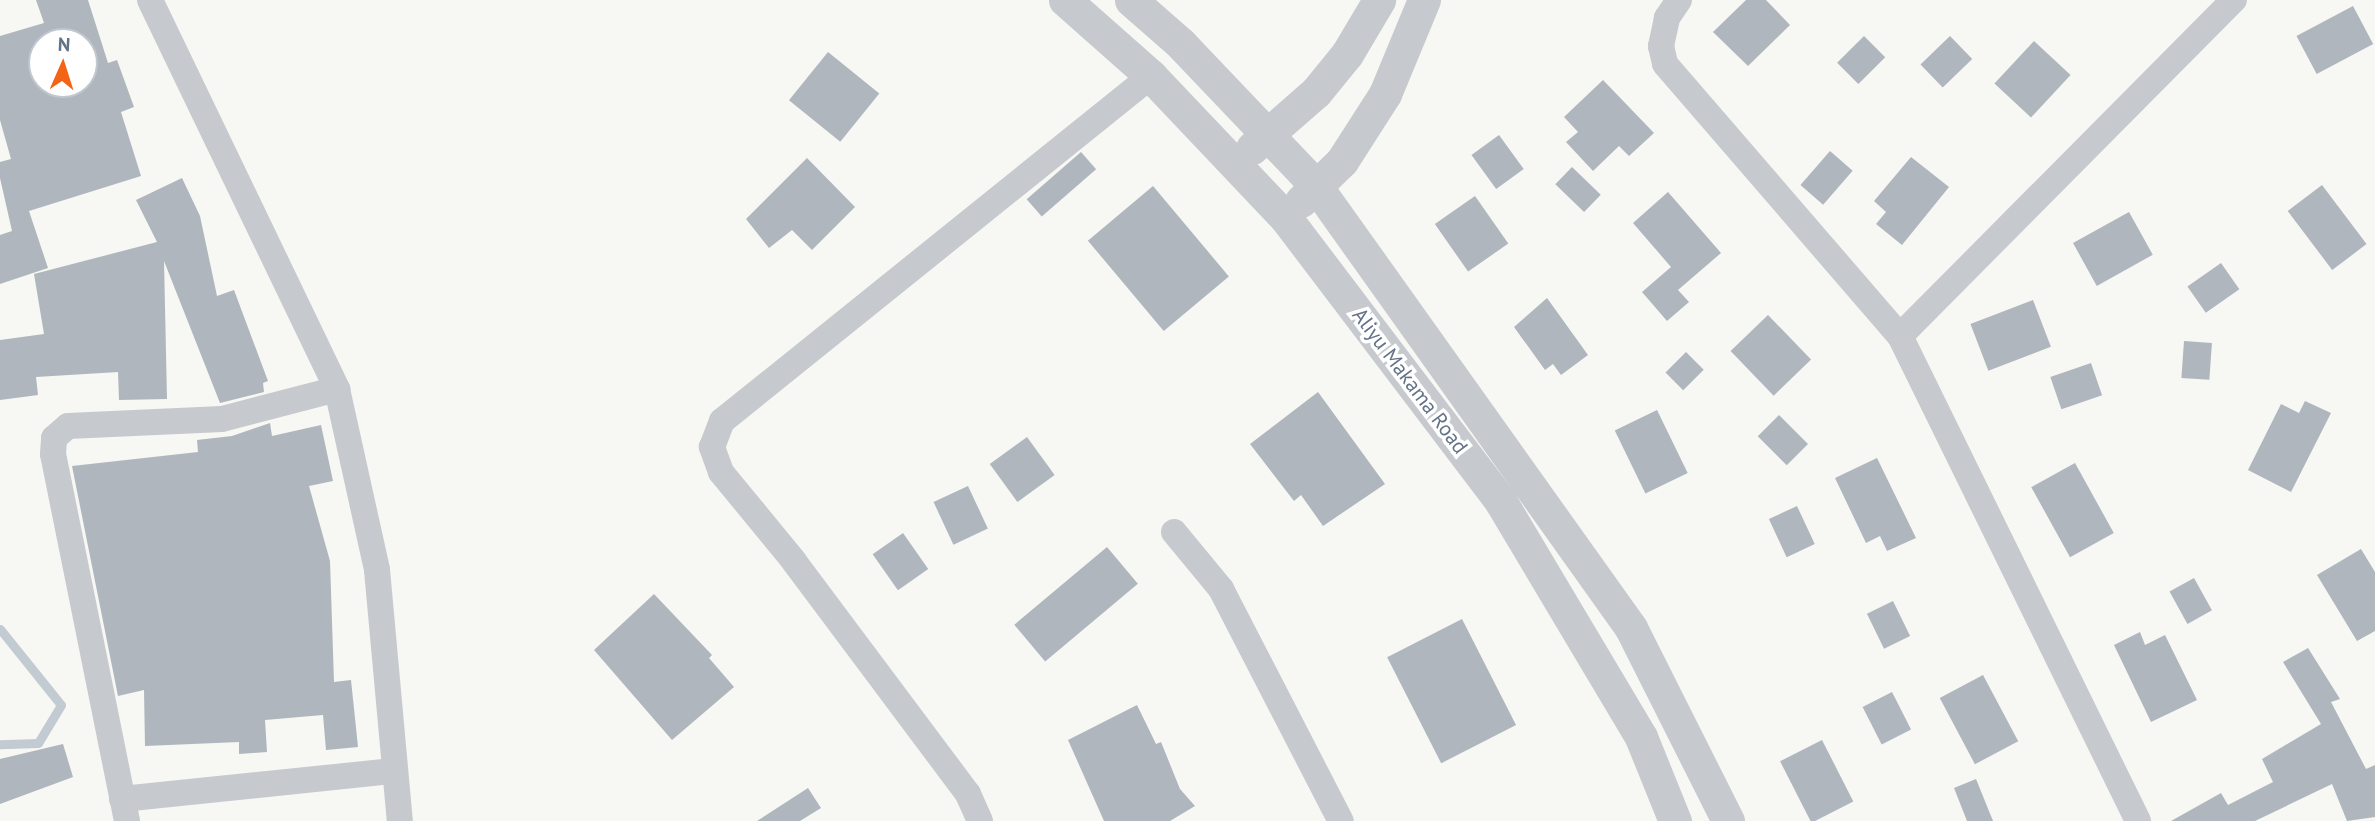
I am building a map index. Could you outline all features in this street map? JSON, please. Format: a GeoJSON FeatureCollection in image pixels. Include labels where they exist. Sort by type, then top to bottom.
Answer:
{"type":"FeatureCollection","features":[{"type":"Feature","properties":{"kind":"street"},"geometry":{"type":"LineString","coordinates":[[150,0],[337,389],[377,570],[400,821]]}},
{"type":"Feature","properties":{"kind":"street","name":"Aliyu Makama Road"},"geometry":{"type":"LineString","coordinates":[[1065,0],[1151,76],[1285,217],[1502,502],[1641,737],[1675,821]]}},
{"type":"Feature","properties":{"kind":"street","name":"Aliyu Makama Road"},"geometry":{"type":"LineString","coordinates":[[1131,0],[1316,186],[1631,628],[1728,821]]}},
{"type":"Feature","properties":{"kind":"street"},"geometry":{"type":"LineString","coordinates":[[1235,164],[1268,135],[1347,54],[1379,0]]}},
{"type":"Feature","properties":{"kind":"street"},"geometry":{"type":"LineString","coordinates":[[1285,217],[1342,161],[1385,94],[1424,0]]}},
{"type":"Feature","properties":{"kind":"street"},"geometry":{"type":"LineString","coordinates":[[1679,0],[1665,28],[1665,64],[1900,336],[2138,821]]}},
{"type":"Feature","properties":{"kind":"street"},"geometry":{"type":"LineString","coordinates":[[1900,336],[2234,0]]}},
{"type":"Feature","properties":{"kind":"street"},"geometry":{"type":"LineString","coordinates":[[980,821],[968,794],[720,472],[712,447],[722,421],[1151,76]]}},
{"type":"Feature","properties":{"kind":"street"},"geometry":{"type":"LineString","coordinates":[[337,389],[222,419],[68,426],[54,438],[52,454],[124,810],[394,771]]}},
{"type":"Feature","properties":{"kind":"street"},"geometry":{"type":"LineString","coordinates":[[1174,532],[1221,589],[1341,821]]}},
{"type":"Feature","properties":{"kind":"building"},"geometry":{"type":"Polygon","coordinates":[[[36,0],[88,0],[97,28],[28,28],[28,98],[98,98],[98,32],[108,63],[117,60],[134,107],[121,112],[141,176],[29,211],[48,268],[0,284],[0,235],[12,231],[0,178],[0,162],[11,159],[0,120],[0,36],[44,23],[36,0]]]}},
{"type":"Feature","properties":{"kind":"building"},"geometry":{"type":"Polygon","coordinates":[[[1746,0],[1766,0],[1790,25],[1748,66],[1713,32],[1746,0]]]}},
{"type":"Feature","properties":{"kind":"building"},"geometry":{"type":"Polygon","coordinates":[[[2353,6],[2373,44],[2317,74],[2296,36],[2353,6]]]}},
{"type":"Feature","properties":{"kind":"building"},"geometry":{"type":"Polygon","coordinates":[[[1864,36],[1885,57],[1858,84],[1837,63],[1864,36]]]}},
{"type":"Feature","properties":{"kind":"building"},"geometry":{"type":"Polygon","coordinates":[[[1950,36],[1972,59],[1943,87],[1921,64],[1950,36]]]}},
{"type":"Feature","properties":{"kind":"building"},"geometry":{"type":"Polygon","coordinates":[[[2034,41],[2071,75],[2031,118],[1994,83],[2034,41]]]}},
{"type":"Feature","properties":{"kind":"building"},"geometry":{"type":"Polygon","coordinates":[[[828,52],[879,94],[840,142],[789,100],[828,52]]]}},
{"type":"Feature","properties":{"kind":"building"},"geometry":{"type":"Polygon","coordinates":[[[1603,80],[1654,133],[1629,156],[1619,146],[1593,171],[1566,142],[1578,132],[1564,117],[1603,80]]]}},
{"type":"Feature","properties":{"kind":"building"},"geometry":{"type":"Polygon","coordinates":[[[1499,135],[1524,169],[1496,189],[1471,155],[1499,135]]]}},
{"type":"Feature","properties":{"kind":"building"},"geometry":{"type":"Polygon","coordinates":[[[1830,151],[1853,171],[1823,205],[1800,185],[1830,151]]]}},
{"type":"Feature","properties":{"kind":"building"},"geometry":{"type":"Polygon","coordinates":[[[1081,152],[1096,169],[1042,217],[1027,199],[1081,152]]]}},
{"type":"Feature","properties":{"kind":"building"},"geometry":{"type":"Polygon","coordinates":[[[1911,157],[1949,187],[1902,245],[1876,224],[1886,212],[1874,201],[1911,157]]]}},
{"type":"Feature","properties":{"kind":"building"},"geometry":{"type":"Polygon","coordinates":[[[807,158],[855,207],[812,250],[792,230],[769,248],[746,219],[807,158]]]}},
{"type":"Feature","properties":{"kind":"building"},"geometry":{"type":"Polygon","coordinates":[[[1572,167],[1601,195],[1584,212],[1555,184],[1572,167]]]}},
{"type":"Feature","properties":{"kind":"building"},"geometry":{"type":"Polygon","coordinates":[[[182,178],[200,216],[217,296],[234,290],[268,381],[263,383],[264,392],[220,403],[164,261],[167,399],[119,400],[118,372],[36,377],[38,395],[0,400],[0,340],[44,334],[34,274],[157,242],[136,200],[182,178]]]}},
{"type":"Feature","properties":{"kind":"building"},"geometry":{"type":"Polygon","coordinates":[[[2322,185],[2367,244],[2332,270],[2288,211],[2322,185]]]}},
{"type":"Feature","properties":{"kind":"building"},"geometry":{"type":"Polygon","coordinates":[[[1153,186],[1229,276],[1164,331],[1088,241],[1153,186]]]}},
{"type":"Feature","properties":{"kind":"building"},"geometry":{"type":"Polygon","coordinates":[[[1668,192],[1721,253],[1678,290],[1689,302],[1667,321],[1642,292],[1671,267],[1633,223],[1668,192]]]}},
{"type":"Feature","properties":{"kind":"building"},"geometry":{"type":"Polygon","coordinates":[[[1475,196],[1508,244],[1468,272],[1435,224],[1475,196]]]}},
{"type":"Feature","properties":{"kind":"building"},"geometry":{"type":"Polygon","coordinates":[[[2129,212],[2153,255],[2097,286],[2073,243],[2129,212]]]}},
{"type":"Feature","properties":{"kind":"building"},"geometry":{"type":"Polygon","coordinates":[[[2221,263],[2239,289],[2206,313],[2187,287],[2221,263]]]}},
{"type":"Feature","properties":{"kind":"building"},"geometry":{"type":"Polygon","coordinates":[[[1547,298],[1588,355],[1561,375],[1553,364],[1545,370],[1514,327],[1547,298]]]}},
{"type":"Feature","properties":{"kind":"building"},"geometry":{"type":"Polygon","coordinates":[[[2033,300],[2051,347],[1988,371],[1970,324],[2033,300]]]}},
{"type":"Feature","properties":{"kind":"building"},"geometry":{"type":"Polygon","coordinates":[[[1768,315],[1811,360],[1774,396],[1731,351],[1768,315]]]}},
{"type":"Feature","properties":{"kind":"building"},"geometry":{"type":"Polygon","coordinates":[[[2184,341],[2212,343],[2209,380],[2181,378],[2184,341]]]}},
{"type":"Feature","properties":{"kind":"building"},"geometry":{"type":"Polygon","coordinates":[[[1686,352],[1704,370],[1683,390],[1665,373],[1686,352]]]}},
{"type":"Feature","properties":{"kind":"building"},"geometry":{"type":"Polygon","coordinates":[[[2091,363],[2102,395],[2061,409],[2050,377],[2091,363]]]}},
{"type":"Feature","properties":{"kind":"building"},"geometry":{"type":"Polygon","coordinates":[[[1318,392],[1385,484],[1323,526],[1301,495],[1294,501],[1250,444],[1318,392]]]}},
{"type":"Feature","properties":{"kind":"building"},"geometry":{"type":"Polygon","coordinates":[[[2305,401],[2331,413],[2291,492],[2248,470],[2281,404],[2299,413],[2305,401]]]}},
{"type":"Feature","properties":{"kind":"building"},"geometry":{"type":"Polygon","coordinates":[[[1657,410],[1688,473],[1645,494],[1615,431],[1657,410]]]}},
{"type":"Feature","properties":{"kind":"building"},"geometry":{"type":"Polygon","coordinates":[[[1779,415],[1808,444],[1787,465],[1758,436],[1779,415]]]}},
{"type":"Feature","properties":{"kind":"building"},"geometry":{"type":"Polygon","coordinates":[[[270,423],[272,436],[321,425],[333,481],[309,486],[330,561],[334,682],[351,680],[358,747],[326,750],[323,715],[265,720],[267,752],[239,754],[239,742],[145,746],[144,690],[118,696],[72,466],[198,452],[197,440],[232,436],[270,423]]]}},
{"type":"Feature","properties":{"kind":"building"},"geometry":{"type":"Polygon","coordinates":[[[1027,437],[1055,475],[1017,502],[990,464],[1027,437]]]}},
{"type":"Feature","properties":{"kind":"building"},"geometry":{"type":"Polygon","coordinates":[[[1877,458],[1916,538],[1887,551],[1880,536],[1866,543],[1835,478],[1877,458]]]}},
{"type":"Feature","properties":{"kind":"building"},"geometry":{"type":"Polygon","coordinates":[[[2075,463],[2114,533],[2070,557],[2031,487],[2075,463]]]}},
{"type":"Feature","properties":{"kind":"building"},"geometry":{"type":"Polygon","coordinates":[[[968,486],[988,529],[953,545],[934,502],[968,486]]]}},
{"type":"Feature","properties":{"kind":"building"},"geometry":{"type":"Polygon","coordinates":[[[1797,506],[1815,544],[1787,557],[1769,519],[1797,506]]]}},
{"type":"Feature","properties":{"kind":"building"},"geometry":{"type":"Polygon","coordinates":[[[903,533],[928,569],[898,590],[873,554],[903,533]]]}},
{"type":"Feature","properties":{"kind":"building"},"geometry":{"type":"Polygon","coordinates":[[[1107,547],[1138,584],[1045,662],[1014,625],[1107,547]]]}},
{"type":"Feature","properties":{"kind":"building"},"geometry":{"type":"Polygon","coordinates":[[[2361,549],[2375,572],[2375,631],[2357,641],[2317,575],[2361,549]]]}},
{"type":"Feature","properties":{"kind":"building"},"geometry":{"type":"Polygon","coordinates":[[[2194,578],[2212,610],[2187,624],[2170,592],[2194,578]]]}},
{"type":"Feature","properties":{"kind":"building"},"geometry":{"type":"Polygon","coordinates":[[[654,594],[712,655],[709,658],[734,687],[672,740],[594,650],[654,594]]]}},
{"type":"Feature","properties":{"kind":"building"},"geometry":{"type":"Polygon","coordinates":[[[1893,601],[1910,636],[1884,649],[1867,614],[1893,601]]]}},
{"type":"Feature","properties":{"kind":"building"},"geometry":{"type":"Polygon","coordinates":[[[1462,619],[1516,725],[1441,763],[1387,657],[1462,619]]]}},
{"type":"Feature","properties":{"kind":"building"},"geometry":{"type":"Polygon","coordinates":[[[2140,632],[2145,645],[2165,635],[2197,700],[2151,722],[2114,645],[2140,632]]]}},
{"type":"Feature","properties":{"kind":"building"},"geometry":{"type":"Polygon","coordinates":[[[2308,648],[2340,699],[2331,702],[2366,769],[2375,765],[2375,817],[2347,821],[2332,784],[2255,821],[2171,821],[2221,793],[2228,805],[2273,782],[2262,759],[2321,724],[2283,662],[2308,648]]]}},
{"type":"Feature","properties":{"kind":"building"},"geometry":{"type":"Polygon","coordinates":[[[1983,675],[2018,741],[1975,764],[1940,698],[1983,675]]]}},
{"type":"Feature","properties":{"kind":"building"},"geometry":{"type":"Polygon","coordinates":[[[1892,692],[1911,729],[1882,744],[1863,707],[1892,692]]]}},
{"type":"Feature","properties":{"kind":"building"},"geometry":{"type":"Polygon","coordinates":[[[1137,705],[1156,744],[1161,742],[1180,789],[1195,806],[1170,821],[1104,821],[1068,740],[1137,705]]]}},
{"type":"Feature","properties":{"kind":"building"},"geometry":{"type":"Polygon","coordinates":[[[1822,740],[1853,801],[1811,821],[1780,761],[1822,740]]]}},
{"type":"Feature","properties":{"kind":"building"},"geometry":{"type":"Polygon","coordinates":[[[63,744],[73,777],[0,804],[0,759],[63,744]]]}},
{"type":"Feature","properties":{"kind":"building"},"geometry":{"type":"Polygon","coordinates":[[[1976,779],[1993,821],[1967,821],[1954,788],[1976,779]]]}},
{"type":"Feature","properties":{"kind":"building"},"geometry":{"type":"Polygon","coordinates":[[[808,788],[821,808],[800,821],[757,821],[808,788]]]}},
{"type":"Feature","properties":{"kind":"waterway"},"geometry":{"type":"LineString","coordinates":[[0,629],[61,705],[38,743],[0,744]]}}]}
